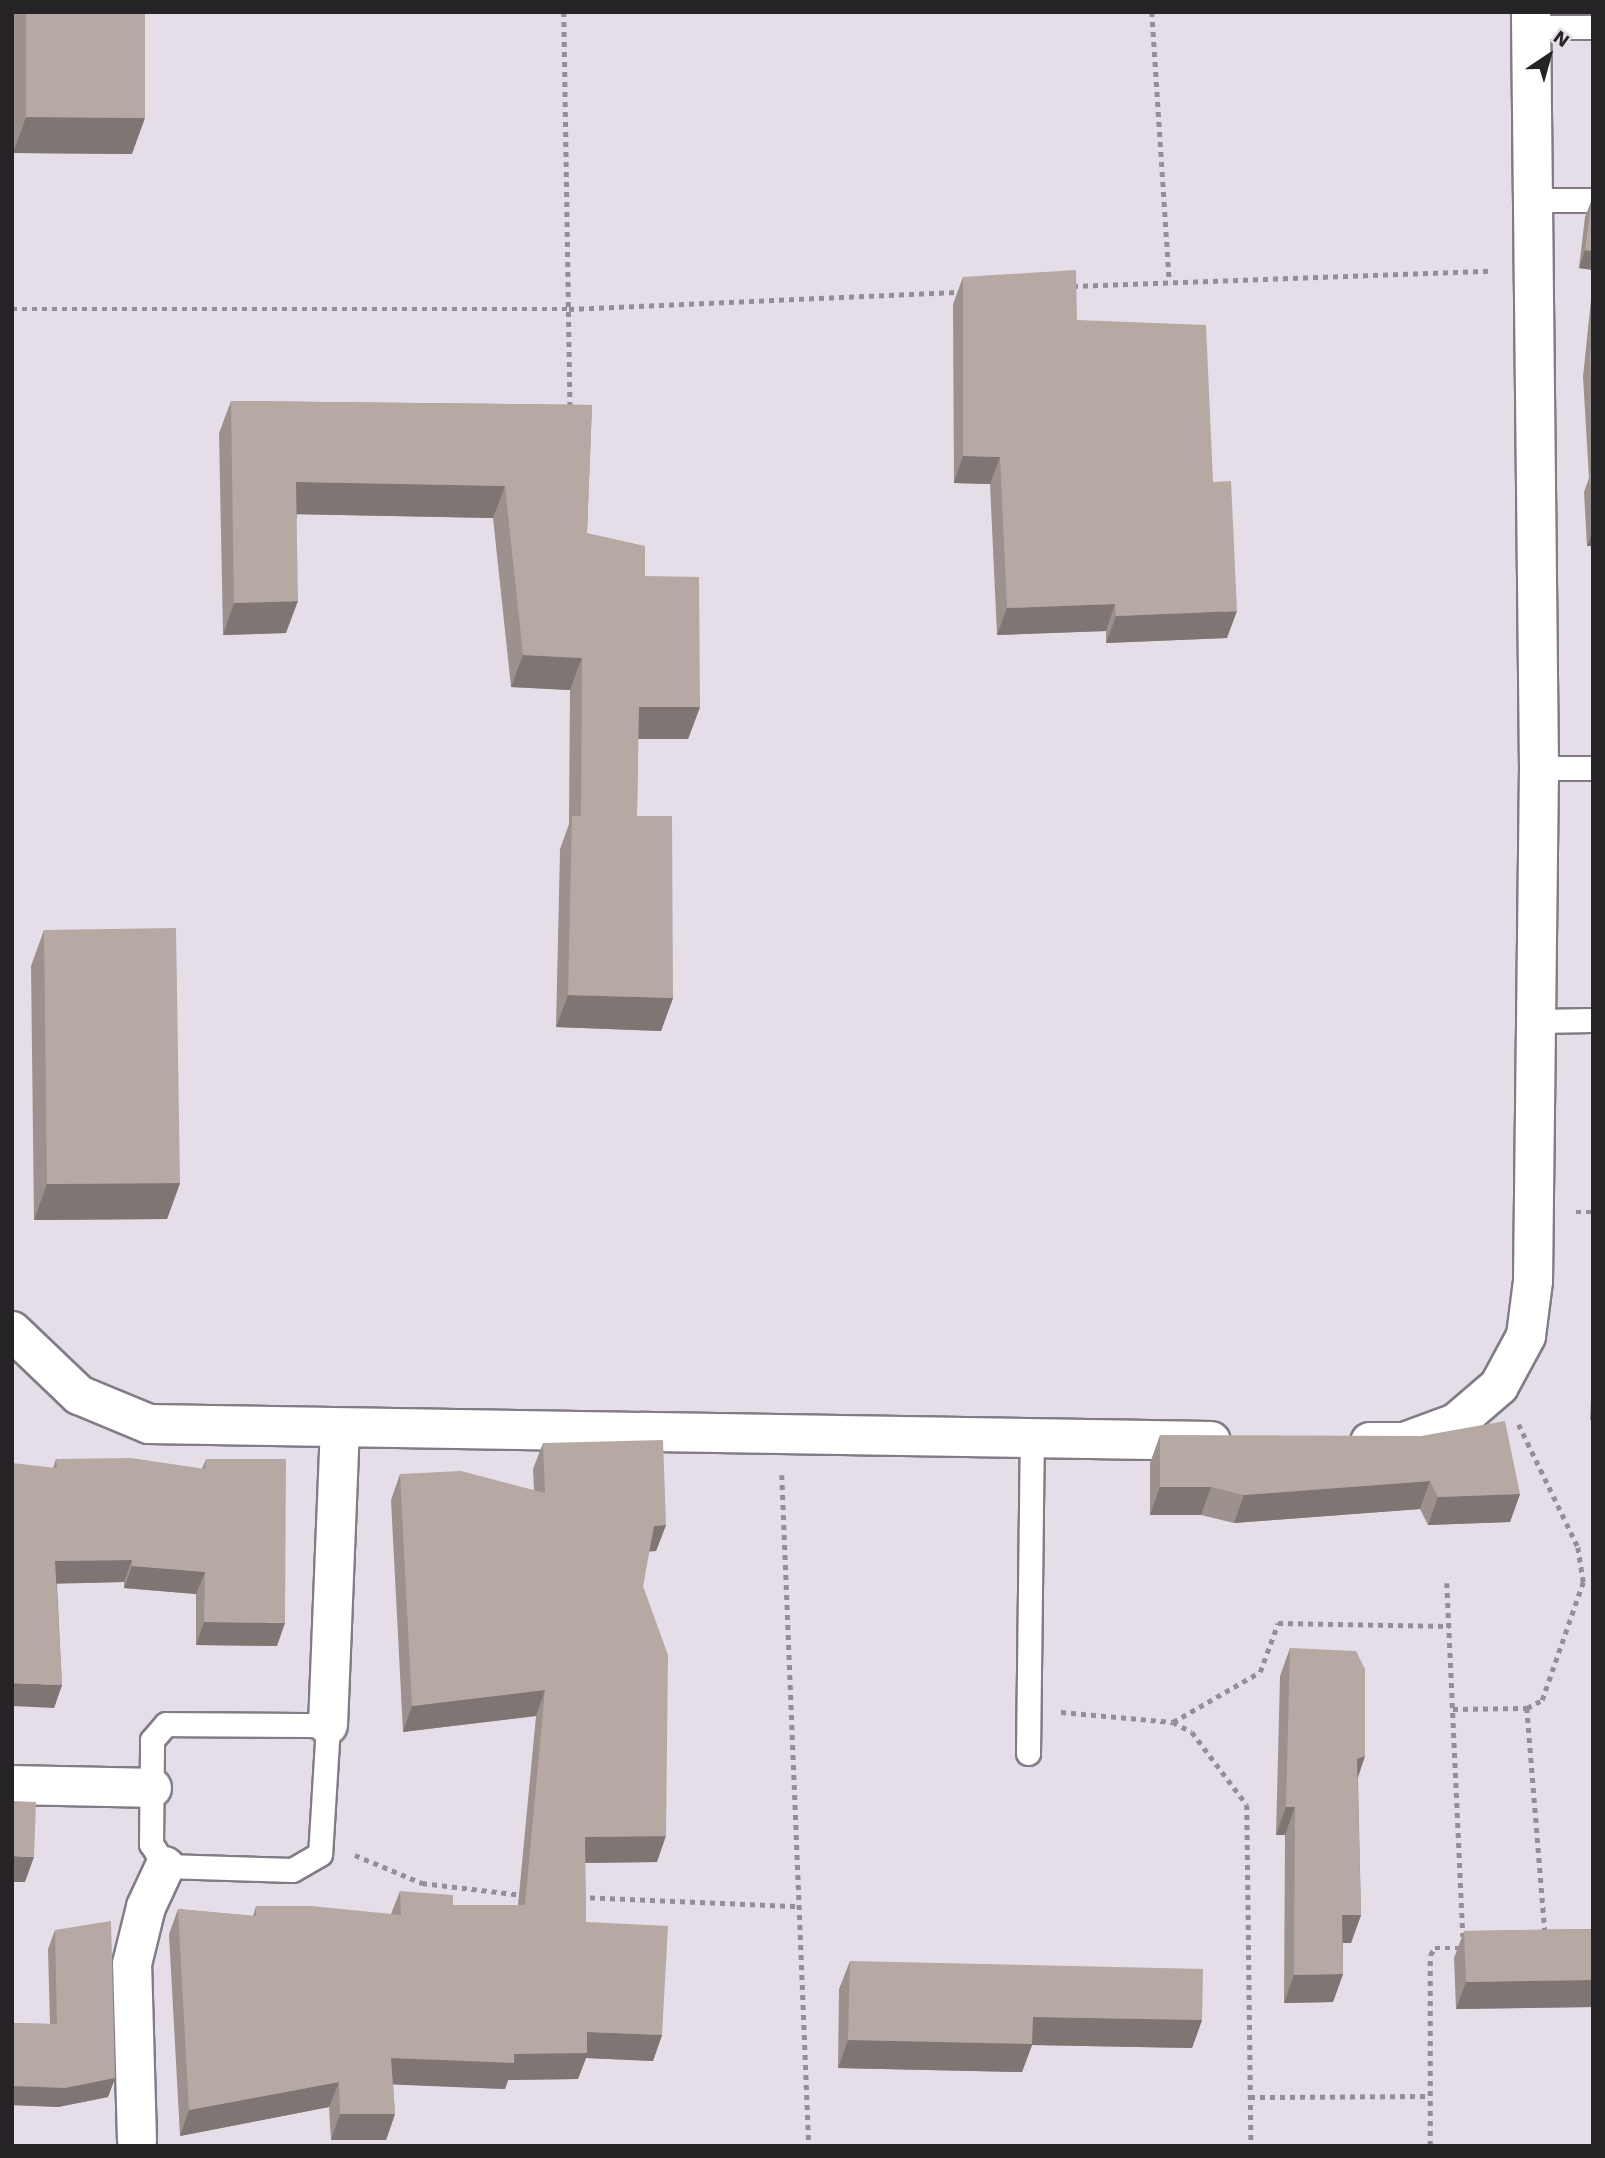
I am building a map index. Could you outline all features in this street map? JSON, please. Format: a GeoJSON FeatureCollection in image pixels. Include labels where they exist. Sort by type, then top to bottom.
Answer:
{"type":"FeatureCollection","features":[{"type":"Feature","properties":{"kind":"street"},"geometry":{"type":"LineString","coordinates":[[1334,1443],[1404,1442],[1457,1423],[1499,1386],[1526,1336],[1533,1281],[1539,768],[1531,20]]}},
{"type":"Feature","properties":{"kind":"street"},"geometry":{"type":"LineString","coordinates":[[12,1331],[79,1395],[149,1424],[340,1431],[1252,1442]]}},
{"type":"Feature","properties":{"kind":"street"},"geometry":{"type":"LineString","coordinates":[[328,1725],[340,1431]]}},
{"type":"Feature","properties":{"kind":"street"},"geometry":{"type":"LineString","coordinates":[[12,1785],[152,1788]]}},
{"type":"Feature","properties":{"kind":"street"},"geometry":{"type":"LineString","coordinates":[[137,2140],[132,1964],[146,1906],[165,1866]]}},
{"type":"Feature","properties":{"kind":"lane"},"geometry":{"type":"LineString","coordinates":[[1531,20],[1593,27]]}},
{"type":"Feature","properties":{"kind":"lane"},"geometry":{"type":"LineString","coordinates":[[1533,201],[1593,200]]}},
{"type":"Feature","properties":{"kind":"lane"},"geometry":{"type":"LineString","coordinates":[[1539,768],[1593,768]]}},
{"type":"Feature","properties":{"kind":"lane"},"geometry":{"type":"LineString","coordinates":[[1536,1021],[1593,1020]]}},
{"type":"Feature","properties":{"kind":"lane"},"geometry":{"type":"LineString","coordinates":[[1028,1753],[1032,1440]]}},
{"type":"Feature","properties":{"kind":"lane"},"geometry":{"type":"LineString","coordinates":[[166,1724],[328,1725],[325,1838],[308,1865],[292,1870],[165,1866],[151,1844],[152,1788],[152,1740],[166,1724]]}},
{"type":"Feature","properties":{"kind":"path"},"geometry":{"type":"LineString","coordinates":[[564,12],[570,421]]}},
{"type":"Feature","properties":{"kind":"path"},"geometry":{"type":"LineString","coordinates":[[1152,12],[1169,278]]}},
{"type":"Feature","properties":{"kind":"path"},"geometry":{"type":"LineString","coordinates":[[1064,286],[1169,278],[1534,271]]}},
{"type":"Feature","properties":{"kind":"path"},"geometry":{"type":"LineString","coordinates":[[12,309],[569,309],[970,292]]}},
{"type":"Feature","properties":{"kind":"path"},"geometry":{"type":"LineString","coordinates":[[1453,1709],[1527,1708],[1542,1700],[1583,1582],[1583,1563],[1499,1386]]}},
{"type":"Feature","properties":{"kind":"path"},"geometry":{"type":"LineString","coordinates":[[780,1437],[809,2146]]}},
{"type":"Feature","properties":{"kind":"path"},"geometry":{"type":"LineString","coordinates":[[1447,1583],[1464,1948]]}},
{"type":"Feature","properties":{"kind":"path"},"geometry":{"type":"LineString","coordinates":[[1173,1722],[1260,1672],[1278,1623],[1449,1626]]}},
{"type":"Feature","properties":{"kind":"path"},"geometry":{"type":"LineString","coordinates":[[1527,1708],[1547,1949]]}},
{"type":"Feature","properties":{"kind":"path"},"geometry":{"type":"LineString","coordinates":[[1029,1709],[1173,1722],[1192,1732],[1247,1805],[1251,2146]]}},
{"type":"Feature","properties":{"kind":"path"},"geometry":{"type":"LineString","coordinates":[[325,1838],[422,1883],[528,1895]]}},
{"type":"Feature","properties":{"kind":"path"},"geometry":{"type":"LineString","coordinates":[[569,1897],[799,1906]]}},
{"type":"Feature","properties":{"kind":"path"},"geometry":{"type":"LineString","coordinates":[[1430,2146],[1430,1955],[1435,1948],[1478,1948]]}},
{"type":"Feature","properties":{"kind":"path"},"geometry":{"type":"LineString","coordinates":[[1250,2097],[1430,2096]]}},
{"type":"Feature","properties":{"kind":"building"},"geometry":{"type":"Polygon","coordinates":[[[26,12],[145,12],[145,118],[26,117],[26,12]]]}},
{"type":"Feature","properties":{"kind":"building"},"geometry":{"type":"Polygon","coordinates":[[[1593,199],[1593,251],[1585,250],[1593,199]]]}},
{"type":"Feature","properties":{"kind":"building"},"geometry":{"type":"Polygon","coordinates":[[[1076,270],[1077,320],[1206,325],[1213,482],[1231,481],[1237,611],[1116,616],[1115,604],[1007,608],[1000,457],[963,456],[963,277],[1076,270]]]}},
{"type":"Feature","properties":{"kind":"building"},"geometry":{"type":"Polygon","coordinates":[[[1593,328],[1593,413],[1590,359],[1593,328]]]}},
{"type":"Feature","properties":{"kind":"building"},"geometry":{"type":"Polygon","coordinates":[[[231,401],[592,405],[587,533],[645,546],[645,576],[699,577],[700,707],[639,707],[637,816],[672,816],[673,998],[568,995],[572,816],[581,816],[582,658],[523,655],[505,486],[296,482],[298,601],[234,603],[231,401]]]}},
{"type":"Feature","properties":{"kind":"building"},"geometry":{"type":"Polygon","coordinates":[[[1590,474],[1593,474],[1593,512],[1590,474]]]}},
{"type":"Feature","properties":{"kind":"building"},"geometry":{"type":"Polygon","coordinates":[[[176,928],[180,1183],[47,1184],[44,930],[176,928]]]}},
{"type":"Feature","properties":{"kind":"building"},"geometry":{"type":"Polygon","coordinates":[[[1505,1421],[1520,1494],[1438,1497],[1430,1481],[1244,1495],[1211,1487],[1160,1487],[1160,1435],[1421,1436],[1505,1421]]]}},
{"type":"Feature","properties":{"kind":"building"},"geometry":{"type":"Polygon","coordinates":[[[663,1440],[666,1525],[654,1526],[643,1586],[668,1655],[666,1836],[585,1837],[586,1922],[668,1926],[662,2035],[587,2032],[587,2053],[514,2054],[514,2063],[391,2058],[395,2114],[340,2114],[339,2082],[189,2110],[178,1909],[256,1916],[256,1906],[311,1906],[401,1915],[400,1891],[453,1895],[453,1905],[525,1905],[545,1690],[412,1706],[400,1474],[461,1471],[545,1493],[543,1443],[663,1440]]]}},
{"type":"Feature","properties":{"kind":"building"},"geometry":{"type":"Polygon","coordinates":[[[131,1458],[205,1469],[206,1459],[286,1459],[285,1623],[204,1622],[205,1572],[132,1566],[132,1560],[55,1561],[62,1685],[12,1683],[12,1463],[57,1468],[56,1459],[131,1458]]]}},
{"type":"Feature","properties":{"kind":"building"},"geometry":{"type":"Polygon","coordinates":[[[1290,1648],[1356,1651],[1365,1669],[1365,1756],[1357,1759],[1361,1915],[1342,1915],[1343,1974],[1294,1975],[1295,1807],[1286,1807],[1290,1648]]]}},
{"type":"Feature","properties":{"kind":"building"},"geometry":{"type":"Polygon","coordinates":[[[12,1801],[36,1802],[34,1857],[12,1856],[12,1801]]]}},
{"type":"Feature","properties":{"kind":"building"},"geometry":{"type":"Polygon","coordinates":[[[111,1921],[115,2078],[65,2088],[12,2086],[12,2023],[57,2024],[55,1930],[111,1921]]]}},
{"type":"Feature","properties":{"kind":"building"},"geometry":{"type":"Polygon","coordinates":[[[1593,1929],[1593,1980],[1466,1982],[1464,1931],[1593,1929]]]}},
{"type":"Feature","properties":{"kind":"building"},"geometry":{"type":"Polygon","coordinates":[[[850,1961],[1203,1969],[1202,2020],[1033,2017],[1032,2044],[848,2040],[850,1961]]]}}]}
